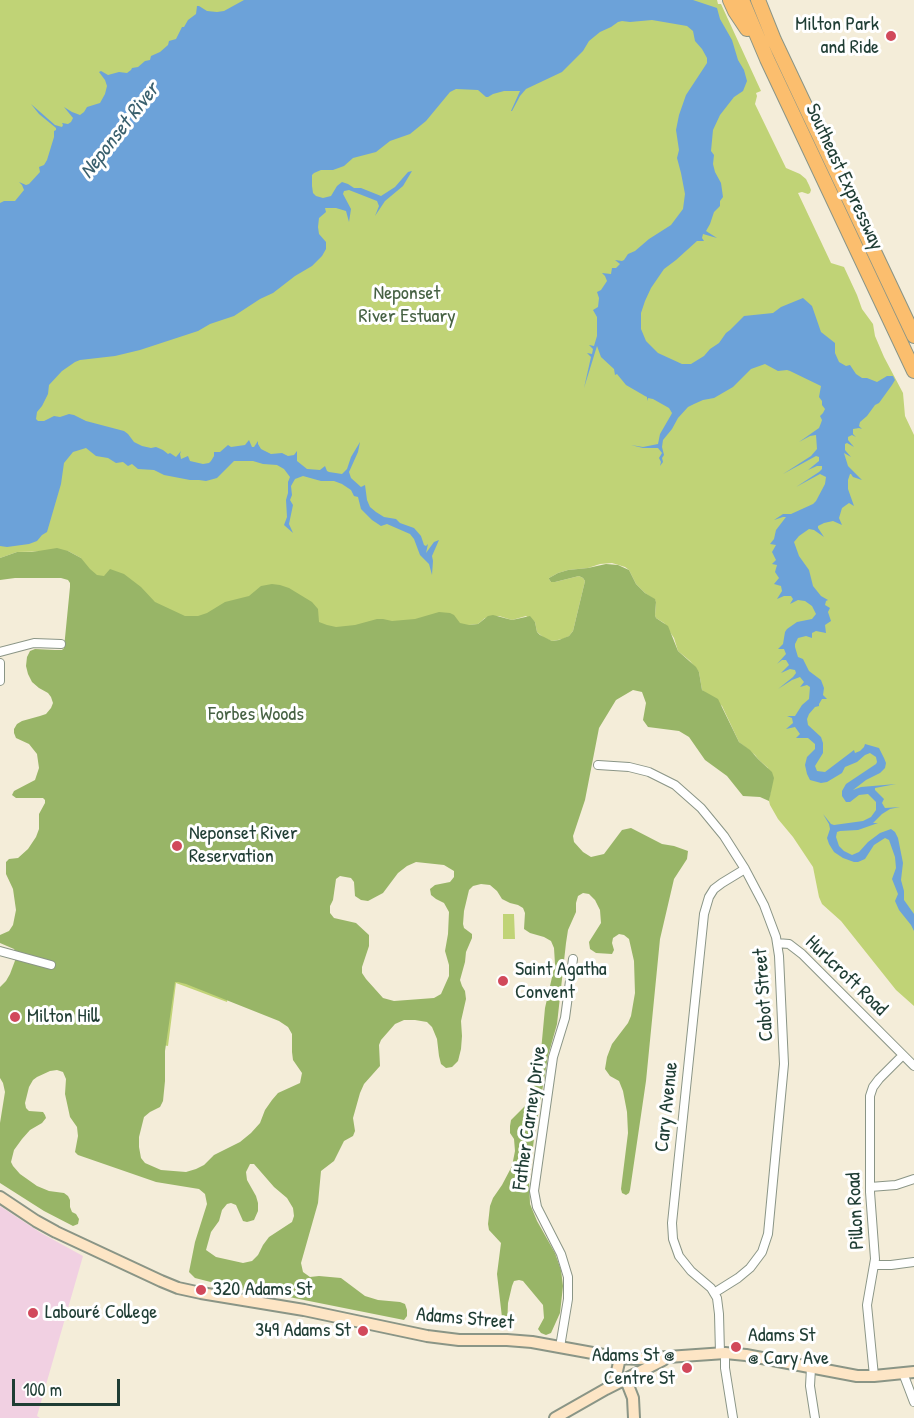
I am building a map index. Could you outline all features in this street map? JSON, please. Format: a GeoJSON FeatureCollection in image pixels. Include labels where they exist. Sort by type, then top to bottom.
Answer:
{"type":"FeatureCollection","features":[{"type":"Feature","properties":{"kind":"highway"},"geometry":{"type":"LineString","coordinates":[[730,0],[735,11],[763,50]]}},
{"type":"Feature","properties":{"kind":"highway","name":"Southeast Expressway"},"geometry":{"type":"LineString","coordinates":[[742,0],[763,50],[914,370]]}},
{"type":"Feature","properties":{"kind":"highway"},"geometry":{"type":"LineString","coordinates":[[749,0],[773,56],[914,354]]}},
{"type":"Feature","properties":{"kind":"highway"},"geometry":{"type":"LineString","coordinates":[[758,0],[774,40],[914,336]]}},
{"type":"Feature","properties":{"kind":"highway","name":"Southeast Expressway"},"geometry":{"type":"LineString","coordinates":[[764,0],[779,38],[914,322]]}},
{"type":"Feature","properties":{"kind":"main road","name":"Adams Street"},"geometry":{"type":"LineString","coordinates":[[0,1197],[46,1227],[185,1290],[304,1310],[427,1336],[459,1340],[515,1341],[639,1359],[723,1353],[746,1355],[849,1375],[874,1376],[909,1372]]}},
{"type":"Feature","properties":{"kind":"main road"},"geometry":{"type":"LineString","coordinates":[[555,1418],[606,1389],[659,1362],[674,1357]]}},
{"type":"Feature","properties":{"kind":"main road"},"geometry":{"type":"LineString","coordinates":[[606,1389],[615,1380],[620,1358]]}},
{"type":"Feature","properties":{"kind":"main road"},"geometry":{"type":"LineString","coordinates":[[626,1380],[633,1398],[634,1418]]}},
{"type":"Feature","properties":{"kind":"street"},"geometry":{"type":"LineString","coordinates":[[0,652],[34,643],[61,644]]}},
{"type":"Feature","properties":{"kind":"street"},"geometry":{"type":"LineString","coordinates":[[0,663],[0,681]]}},
{"type":"Feature","properties":{"kind":"street","name":"Cabot Street"},"geometry":{"type":"LineString","coordinates":[[598,765],[642,770],[664,779],[680,789],[714,822],[745,870],[770,917],[777,944],[784,1056],[768,1234],[762,1252],[750,1268],[714,1293]]}},
{"type":"Feature","properties":{"kind":"street","name":"Cary Avenue"},"geometry":{"type":"LineString","coordinates":[[714,1293],[679,1256],[673,1239],[672,1223],[704,914],[714,889],[745,870]]}},
{"type":"Feature","properties":{"kind":"street","name":"Hurlcroft Road"},"geometry":{"type":"LineString","coordinates":[[777,944],[789,944],[802,954],[914,1066]]}},
{"type":"Feature","properties":{"kind":"street"},"geometry":{"type":"LineString","coordinates":[[0,951],[51,966]]}},
{"type":"Feature","properties":{"kind":"street","name":"Father Carney Drive"},"geometry":{"type":"LineString","coordinates":[[560,1347],[568,1299],[568,1277],[561,1254],[537,1207],[534,1191],[553,1057],[565,1018],[573,959]]}},
{"type":"Feature","properties":{"kind":"street","name":"Pillon Road"},"geometry":{"type":"LineString","coordinates":[[874,1376],[867,1305],[874,1265],[870,1186],[870,1101],[872,1091],[879,1079],[903,1055]]}},
{"type":"Feature","properties":{"kind":"street"},"geometry":{"type":"LineString","coordinates":[[870,1186],[896,1185],[914,1179]]}},
{"type":"Feature","properties":{"kind":"street"},"geometry":{"type":"LineString","coordinates":[[874,1265],[914,1262]]}},
{"type":"Feature","properties":{"kind":"street"},"geometry":{"type":"LineString","coordinates":[[714,1293],[733,1418]]}},
{"type":"Feature","properties":{"kind":"street"},"geometry":{"type":"LineString","coordinates":[[811,1368],[810,1386],[815,1418]]}},
{"type":"Feature","properties":{"kind":"street"},"geometry":{"type":"LineString","coordinates":[[909,1372],[914,1402]]}},
{"type":"Feature","properties":{"kind":"shaded area","name":"Labouré College"},"geometry":{"type":"Polygon","coordinates":[[[0,1206],[41,1233],[83,1256],[37,1416],[40,1418],[0,1418],[0,1206]]]}},
{"type":"Feature","properties":{"kind":"green space","name":"Neponset River Estuary"},"geometry":{"type":"Polygon","coordinates":[[[0,0],[717,0],[718,4],[721,4],[761,91],[756,93],[755,104],[786,168],[800,174],[809,185],[810,193],[798,193],[831,263],[844,267],[862,309],[873,324],[875,336],[884,357],[903,393],[905,416],[914,435],[914,1006],[896,990],[841,921],[822,904],[813,867],[770,805],[771,788],[768,768],[739,742],[722,706],[702,690],[699,672],[678,651],[674,638],[664,623],[656,618],[655,600],[636,584],[629,570],[612,563],[568,570],[549,578],[551,582],[555,582],[579,576],[585,581],[573,631],[563,639],[552,641],[544,638],[537,632],[535,622],[526,616],[512,620],[499,616],[485,618],[478,624],[469,625],[257,828],[227,1002],[176,983],[168,1046],[112,1035],[81,558],[68,551],[17,552],[0,558],[0,0]]]}},
{"type":"Feature","properties":{"kind":"green space","name":"Forbes Woods"},"geometry":{"type":"Polygon","coordinates":[[[57,548],[81,558],[97,575],[104,576],[110,569],[124,574],[155,602],[185,616],[207,613],[225,602],[249,596],[261,586],[272,584],[289,588],[312,602],[318,609],[319,622],[336,627],[377,619],[392,621],[415,619],[439,612],[450,613],[460,623],[469,625],[478,624],[493,615],[512,620],[530,616],[535,622],[537,632],[552,641],[569,636],[573,631],[585,581],[579,576],[555,582],[551,582],[549,578],[568,570],[606,564],[618,565],[629,570],[636,584],[655,599],[656,618],[668,626],[678,651],[696,667],[702,690],[718,699],[739,742],[772,772],[774,778],[769,801],[760,797],[743,796],[727,776],[705,760],[689,737],[679,731],[648,727],[643,720],[646,703],[642,692],[633,690],[616,700],[599,728],[585,800],[573,836],[574,842],[591,857],[604,854],[622,830],[631,828],[662,844],[688,851],[687,859],[674,879],[660,939],[646,1081],[630,1190],[626,1195],[621,1189],[628,1133],[627,1112],[619,1081],[610,1076],[605,1069],[612,1044],[631,1016],[635,993],[634,961],[629,939],[624,935],[619,934],[613,938],[612,954],[596,953],[590,949],[589,942],[601,923],[600,910],[589,894],[583,893],[578,896],[576,912],[568,930],[557,1024],[548,1056],[529,1179],[530,1204],[561,1270],[563,1286],[560,1313],[551,1333],[546,1335],[538,1329],[544,1318],[543,1305],[523,1281],[519,1280],[514,1281],[512,1286],[508,1303],[507,1327],[503,1326],[497,1274],[501,1243],[489,1230],[488,1224],[493,1198],[512,1166],[515,1151],[514,1139],[510,1133],[511,1120],[531,1097],[536,1080],[545,1008],[555,964],[554,948],[551,941],[524,929],[523,908],[502,899],[490,885],[481,884],[469,890],[464,911],[464,928],[472,934],[472,938],[466,952],[460,980],[466,999],[461,1021],[462,1036],[458,1061],[452,1067],[446,1068],[441,1064],[437,1039],[427,1022],[404,1020],[395,1024],[381,1040],[379,1045],[380,1066],[364,1084],[360,1093],[353,1118],[355,1131],[353,1136],[344,1141],[334,1161],[321,1171],[318,1203],[301,1263],[303,1272],[310,1277],[341,1278],[365,1296],[405,1304],[407,1316],[404,1320],[279,1295],[242,1290],[195,1278],[189,1272],[195,1242],[207,1204],[205,1194],[199,1189],[156,1182],[78,1155],[75,1152],[77,1127],[70,1117],[65,1094],[66,1079],[63,1072],[50,1071],[33,1080],[25,1103],[26,1108],[29,1111],[43,1112],[46,1118],[22,1139],[14,1150],[11,1162],[20,1174],[37,1186],[68,1196],[72,1212],[79,1219],[78,1224],[73,1226],[44,1211],[0,1183],[0,1123],[5,1092],[0,1078],[0,987],[10,974],[16,958],[14,949],[0,943],[0,935],[9,931],[13,925],[16,910],[13,889],[6,874],[6,862],[9,859],[18,858],[36,837],[39,829],[39,814],[45,803],[43,798],[16,798],[12,795],[14,791],[35,780],[39,768],[37,754],[29,744],[16,738],[14,729],[22,721],[46,714],[53,703],[48,693],[32,682],[26,666],[27,657],[30,651],[35,649],[62,650],[64,648],[70,587],[68,580],[61,578],[0,580],[0,558],[17,552],[57,548]],[[416,862],[398,873],[383,893],[368,901],[355,896],[354,882],[351,878],[340,876],[336,879],[330,906],[330,913],[334,918],[356,923],[369,935],[369,946],[362,973],[383,998],[394,1001],[434,998],[441,994],[449,976],[445,951],[449,912],[444,903],[431,895],[430,889],[435,885],[450,882],[454,877],[454,871],[444,865],[416,862]],[[175,982],[165,1051],[163,1101],[160,1107],[144,1117],[139,1137],[141,1158],[145,1163],[161,1170],[186,1172],[196,1169],[214,1155],[240,1142],[260,1123],[265,1110],[278,1093],[300,1083],[302,1073],[293,1060],[292,1034],[288,1027],[279,1021],[178,982],[175,982]],[[250,1164],[246,1172],[247,1180],[258,1203],[258,1211],[254,1220],[243,1221],[236,1205],[227,1204],[211,1232],[206,1250],[216,1257],[243,1263],[252,1261],[269,1237],[292,1222],[294,1216],[293,1208],[287,1198],[254,1164],[250,1164]]]}},
{"type":"Feature","properties":{"kind":"green space"},"geometry":{"type":"Polygon","coordinates":[[[503,914],[514,914],[515,939],[503,939],[503,914]]]}},
{"type":"Feature","properties":{"kind":"water","name":"Neponset River"},"geometry":{"type":"Polygon","coordinates":[[[244,0],[693,0],[717,8],[747,81],[743,91],[734,97],[720,115],[713,130],[711,151],[714,155],[713,164],[721,183],[723,197],[706,231],[717,238],[703,234],[704,241],[697,241],[664,269],[645,301],[641,313],[641,329],[646,341],[658,353],[682,364],[691,364],[719,343],[744,316],[773,313],[803,298],[812,306],[821,332],[835,343],[835,353],[839,362],[846,366],[850,365],[862,378],[877,382],[887,376],[893,376],[895,380],[879,403],[860,422],[859,426],[862,429],[853,429],[856,437],[852,435],[848,437],[854,447],[845,444],[845,450],[851,457],[844,453],[848,466],[862,480],[850,474],[848,489],[854,506],[849,503],[842,508],[839,518],[842,525],[833,521],[818,526],[824,537],[809,529],[794,542],[799,556],[809,570],[813,586],[821,596],[828,600],[825,605],[830,608],[828,612],[831,621],[825,625],[826,633],[816,631],[812,633],[812,638],[806,636],[798,638],[795,647],[798,657],[803,659],[809,671],[821,680],[824,688],[823,695],[827,699],[822,699],[807,719],[808,725],[821,737],[823,743],[823,753],[815,766],[817,771],[825,772],[854,750],[855,753],[860,751],[865,744],[879,748],[886,763],[885,768],[853,790],[861,787],[896,784],[875,788],[875,790],[884,799],[882,803],[885,808],[900,807],[890,809],[873,823],[878,823],[858,830],[837,832],[836,837],[839,846],[852,855],[859,852],[880,833],[891,829],[895,832],[903,863],[901,880],[904,900],[914,914],[914,931],[895,901],[898,894],[892,879],[896,868],[895,857],[889,840],[885,838],[874,845],[865,859],[854,862],[834,852],[827,838],[830,829],[823,814],[834,825],[863,821],[871,817],[876,810],[876,802],[868,794],[859,795],[850,802],[846,802],[842,791],[846,784],[876,764],[876,757],[870,753],[865,755],[857,762],[845,767],[842,773],[827,782],[810,780],[805,765],[807,757],[815,749],[815,744],[808,738],[796,738],[800,734],[795,727],[786,729],[793,723],[792,718],[787,716],[795,716],[809,699],[810,687],[807,685],[800,687],[804,682],[800,677],[778,689],[796,673],[795,670],[790,669],[781,673],[789,665],[786,660],[777,664],[786,654],[784,649],[778,649],[783,644],[785,632],[797,622],[812,619],[816,614],[812,606],[805,601],[798,600],[790,604],[793,599],[791,596],[777,599],[782,591],[781,586],[774,584],[779,578],[775,572],[777,565],[772,564],[776,560],[772,552],[776,545],[770,544],[776,530],[786,517],[774,520],[783,514],[791,514],[813,504],[825,484],[826,477],[820,474],[796,487],[822,469],[822,466],[817,466],[808,470],[819,461],[819,457],[816,456],[783,474],[811,456],[817,449],[816,435],[799,442],[819,428],[821,423],[820,416],[825,409],[819,397],[821,386],[790,371],[778,371],[765,364],[751,369],[733,387],[714,398],[688,407],[663,440],[664,455],[660,466],[659,458],[662,453],[658,448],[643,448],[631,445],[643,447],[658,444],[660,434],[672,413],[669,408],[653,399],[648,398],[647,401],[647,397],[626,385],[601,357],[597,346],[584,388],[591,357],[587,353],[592,354],[593,349],[589,345],[594,346],[597,336],[597,317],[593,310],[598,307],[597,292],[607,281],[602,273],[611,274],[612,268],[620,264],[615,260],[624,260],[628,254],[671,225],[683,209],[685,194],[677,158],[679,150],[676,130],[686,95],[707,63],[707,58],[695,41],[693,31],[687,26],[652,20],[618,22],[589,41],[583,51],[562,72],[526,89],[512,111],[520,91],[504,91],[488,97],[478,90],[456,89],[450,92],[426,121],[410,134],[390,141],[376,152],[353,158],[344,166],[333,170],[321,170],[312,175],[313,193],[316,196],[323,198],[331,196],[342,182],[381,196],[412,171],[403,186],[385,201],[375,216],[379,206],[377,201],[349,190],[344,191],[343,194],[351,209],[349,222],[346,211],[325,208],[326,212],[319,218],[318,227],[319,234],[326,242],[326,249],[312,266],[234,316],[210,324],[198,331],[140,350],[115,356],[80,360],[62,371],[49,385],[48,394],[37,412],[38,421],[54,416],[74,415],[86,421],[124,431],[134,442],[142,446],[156,447],[176,457],[181,451],[181,459],[188,456],[190,461],[203,464],[211,461],[214,452],[220,452],[228,445],[231,447],[245,445],[249,440],[252,447],[258,441],[261,449],[271,454],[282,453],[288,456],[294,455],[297,451],[297,461],[307,469],[320,470],[325,466],[329,472],[342,474],[347,469],[360,442],[349,472],[351,478],[361,487],[365,485],[367,500],[376,512],[414,528],[421,536],[424,545],[428,544],[426,553],[434,542],[439,540],[432,556],[432,575],[429,564],[420,555],[410,534],[387,524],[381,526],[372,520],[361,509],[358,497],[342,484],[334,481],[321,481],[303,476],[295,479],[291,486],[290,500],[293,505],[289,524],[293,533],[284,525],[287,517],[286,500],[290,477],[284,469],[277,465],[234,461],[217,478],[206,481],[190,480],[164,475],[154,470],[138,469],[132,464],[128,466],[123,462],[116,463],[108,458],[96,456],[86,448],[73,452],[64,463],[61,484],[47,532],[37,541],[29,544],[0,546],[0,203],[15,201],[24,190],[19,182],[29,184],[40,172],[39,167],[47,160],[56,130],[31,104],[55,125],[62,127],[62,123],[68,124],[73,118],[64,107],[80,115],[87,107],[100,103],[107,86],[99,72],[108,75],[119,72],[127,73],[132,68],[150,60],[151,56],[168,45],[169,41],[176,39],[182,27],[196,14],[197,6],[207,11],[217,12],[224,11],[244,0]]]}},
{"type":"Feature","properties":{"kind":"place","name":"Milton Park and Ride"},"geometry":{"type":"Point","coordinates":[891,36]}},
{"type":"Feature","properties":{"kind":"place","name":"Neponset River Reservation"},"geometry":{"type":"Point","coordinates":[177,846]}},
{"type":"Feature","properties":{"kind":"place","name":"Saint Agatha Convent"},"geometry":{"type":"Point","coordinates":[503,981]}},
{"type":"Feature","properties":{"kind":"place","name":"Milton Hill"},"geometry":{"type":"Point","coordinates":[15,1017]}},
{"type":"Feature","properties":{"kind":"place","name":"320 Adams St"},"geometry":{"type":"Point","coordinates":[201,1290]}},
{"type":"Feature","properties":{"kind":"place","name":"Labouré College"},"geometry":{"type":"Point","coordinates":[33,1313]}},
{"type":"Feature","properties":{"kind":"place","name":"349 Adams St"},"geometry":{"type":"Point","coordinates":[363,1331]}},
{"type":"Feature","properties":{"kind":"place","name":"Adams St @ Cary Ave"},"geometry":{"type":"Point","coordinates":[736,1347]}},
{"type":"Feature","properties":{"kind":"place","name":"Adams St @ Centre St"},"geometry":{"type":"Point","coordinates":[687,1368]}}]}
